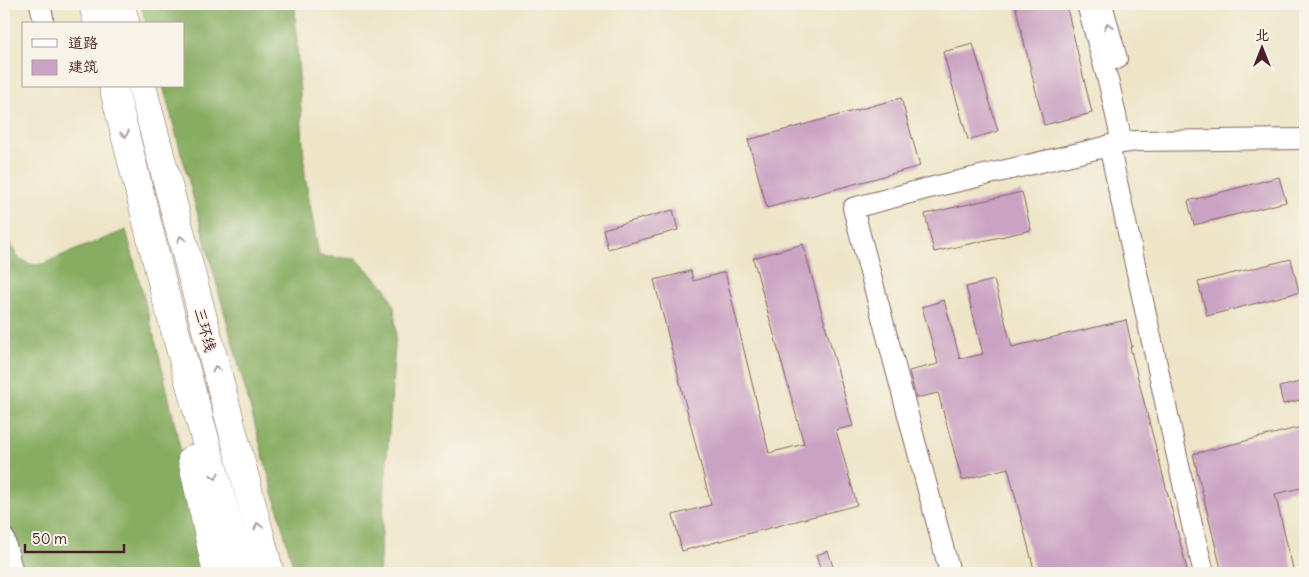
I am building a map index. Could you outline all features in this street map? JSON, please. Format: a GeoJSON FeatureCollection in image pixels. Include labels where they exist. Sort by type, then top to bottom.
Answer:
{"type":"FeatureCollection","features":[{"type":"Feature","properties":{"kind":"highway"},"geometry":{"type":"LineString","coordinates":[[92,4],[97,22]]}},
{"type":"Feature","properties":{"kind":"highway"},"geometry":{"type":"LineString","coordinates":[[120,4],[125,22]]}},
{"type":"Feature","properties":{"kind":"highway","name":"三环线"},"geometry":{"type":"LineString","coordinates":[[114,88],[165,294],[242,573]]}},
{"type":"Feature","properties":{"kind":"highway","name":"三环线"},"geometry":{"type":"LineString","coordinates":[[143,88],[270,573]]}},
{"type":"Feature","properties":{"kind":"highway"},"geometry":{"type":"LineString","coordinates":[[180,349],[186,428],[218,573]]}},
{"type":"Feature","properties":{"kind":"street"},"geometry":{"type":"LineString","coordinates":[[1088,4],[1123,143]]}},
{"type":"Feature","properties":{"kind":"street"},"geometry":{"type":"LineString","coordinates":[[1102,4],[1123,143],[1190,516],[1204,573]]}},
{"type":"Feature","properties":{"kind":"street"},"geometry":{"type":"LineString","coordinates":[[950,573],[853,208],[925,189],[1123,143],[1305,139]]}},
{"type":"Feature","properties":{"kind":"street"},"geometry":{"type":"LineString","coordinates":[[4,538],[14,573]]}},
{"type":"Feature","properties":{"kind":"green space"},"geometry":{"type":"Polygon","coordinates":[[[141,4],[296,4],[305,176],[319,256],[356,259],[385,287],[394,307],[396,330],[379,573],[295,573],[164,88],[185,88],[185,22],[146,22],[141,4]]]}},
{"type":"Feature","properties":{"kind":"green space"},"geometry":{"type":"Polygon","coordinates":[[[4,227],[8,240],[18,257],[29,264],[36,265],[43,264],[126,230],[161,363],[208,573],[20,573],[4,511],[4,227]]]}},
{"type":"Feature","properties":{"kind":"building"},"geometry":{"type":"Polygon","coordinates":[[[1015,4],[1066,4],[1092,113],[1044,125],[1015,4]]]}},
{"type":"Feature","properties":{"kind":"building"},"geometry":{"type":"Polygon","coordinates":[[[973,44],[998,131],[968,140],[943,52],[973,44]]]}},
{"type":"Feature","properties":{"kind":"building"},"geometry":{"type":"Polygon","coordinates":[[[901,98],[920,166],[767,208],[748,140],[901,98]]]}},
{"type":"Feature","properties":{"kind":"building"},"geometry":{"type":"Polygon","coordinates":[[[1279,177],[1286,202],[1194,225],[1188,201],[1279,177]]]}},
{"type":"Feature","properties":{"kind":"building"},"geometry":{"type":"Polygon","coordinates":[[[1022,192],[1031,230],[934,252],[925,214],[1022,192]]]}},
{"type":"Feature","properties":{"kind":"building"},"geometry":{"type":"Polygon","coordinates":[[[673,210],[678,230],[608,249],[603,229],[673,210]]]}},
{"type":"Feature","properties":{"kind":"building"},"geometry":{"type":"Polygon","coordinates":[[[803,244],[853,426],[836,430],[857,505],[682,551],[673,515],[711,505],[654,280],[691,271],[693,281],[725,272],[769,453],[804,444],[753,258],[803,244]]]}},
{"type":"Feature","properties":{"kind":"building"},"geometry":{"type":"Polygon","coordinates":[[[1291,259],[1299,292],[1207,316],[1198,282],[1291,259]]]}},
{"type":"Feature","properties":{"kind":"building"},"geometry":{"type":"Polygon","coordinates":[[[994,280],[1012,347],[1126,320],[1132,347],[1130,347],[1188,573],[1035,573],[1008,468],[962,480],[938,393],[916,398],[909,371],[938,364],[922,307],[944,300],[960,359],[983,354],[966,287],[994,280]]]}},
{"type":"Feature","properties":{"kind":"building"},"geometry":{"type":"Polygon","coordinates":[[[1305,381],[1305,399],[1283,404],[1279,387],[1305,381]]]}},
{"type":"Feature","properties":{"kind":"building"},"geometry":{"type":"Polygon","coordinates":[[[1305,426],[1305,487],[1275,494],[1294,573],[1222,573],[1193,454],[1305,426]]]}},
{"type":"Feature","properties":{"kind":"building"},"geometry":{"type":"Polygon","coordinates":[[[828,551],[835,573],[822,573],[816,555],[828,551]]]}}]}
